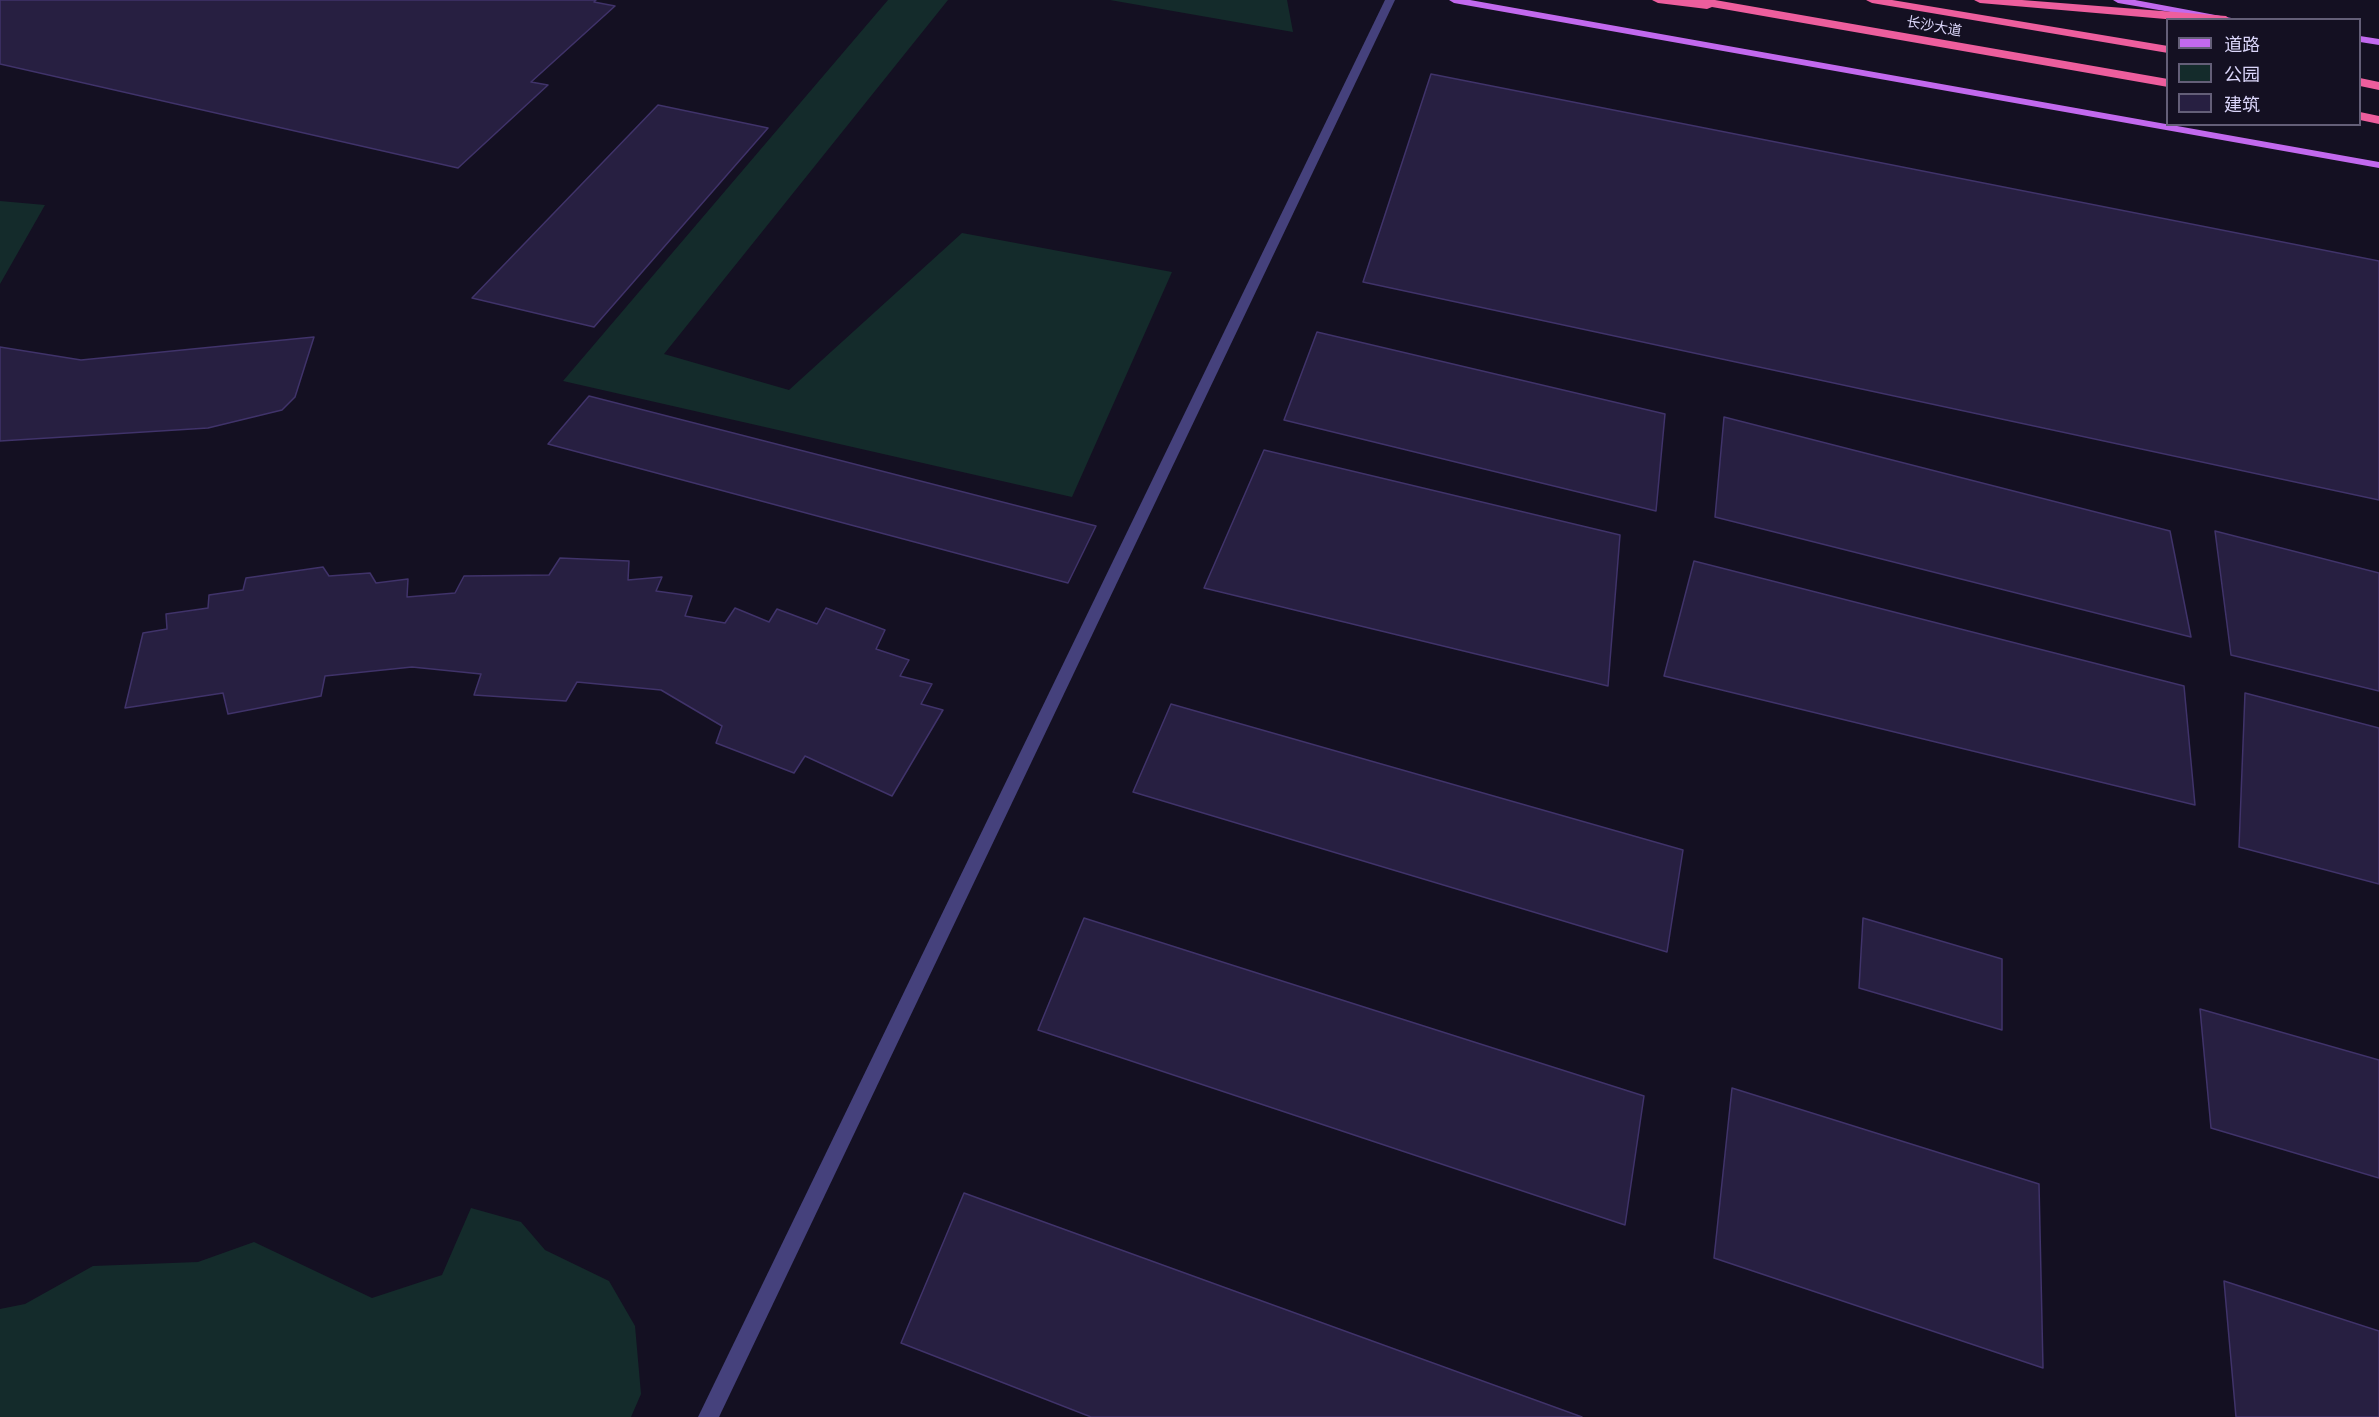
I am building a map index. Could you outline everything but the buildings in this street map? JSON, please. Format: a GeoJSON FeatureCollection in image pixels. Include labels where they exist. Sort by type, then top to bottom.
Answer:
{"type":"FeatureCollection","features":[{"type":"Feature","properties":{"kind":"highway"},"geometry":{"type":"LineString","coordinates":[[1658,0],[1770,13]]}},
{"type":"Feature","properties":{"kind":"highway","name":"长沙大道"},"geometry":{"type":"LineString","coordinates":[[1695,0],[2166,83]]}},
{"type":"Feature","properties":{"kind":"highway","name":"长沙大道"},"geometry":{"type":"LineString","coordinates":[[1872,0],[2166,50]]}},
{"type":"Feature","properties":{"kind":"highway"},"geometry":{"type":"LineString","coordinates":[[1980,0],[2201,18]]}},
{"type":"Feature","properties":{"kind":"highway"},"geometry":{"type":"LineString","coordinates":[[2361,82],[2379,86]]}},
{"type":"Feature","properties":{"kind":"highway"},"geometry":{"type":"LineString","coordinates":[[2361,116],[2379,120]]}},
{"type":"Feature","properties":{"kind":"main road"},"geometry":{"type":"LineString","coordinates":[[1454,0],[2379,165]]}},
{"type":"Feature","properties":{"kind":"main road"},"geometry":{"type":"LineString","coordinates":[[2118,0],[2225,18]]}},
{"type":"Feature","properties":{"kind":"main road"},"geometry":{"type":"LineString","coordinates":[[2361,39],[2379,42]]}},
{"type":"Feature","properties":{"kind":"street"},"geometry":{"type":"LineString","coordinates":[[708,1417],[1390,0]]}},
{"type":"Feature","properties":{"kind":"green space"},"geometry":{"type":"Polygon","coordinates":[[[888,0],[948,0],[664,354],[789,390],[962,233],[1172,272],[1072,497],[563,381],[888,0]]]}},
{"type":"Feature","properties":{"kind":"green space"},"geometry":{"type":"Polygon","coordinates":[[[1110,0],[1287,0],[1293,32],[1110,0]]]}},
{"type":"Feature","properties":{"kind":"green space"},"geometry":{"type":"Polygon","coordinates":[[[0,201],[45,205],[0,284],[0,201]]]}},
{"type":"Feature","properties":{"kind":"green space"},"geometry":{"type":"Polygon","coordinates":[[[471,1208],[521,1222],[545,1250],[609,1281],[635,1326],[641,1394],[631,1417],[0,1417],[0,1309],[25,1304],[93,1266],[198,1262],[254,1242],[372,1298],[442,1275],[471,1208]]]}}]}
